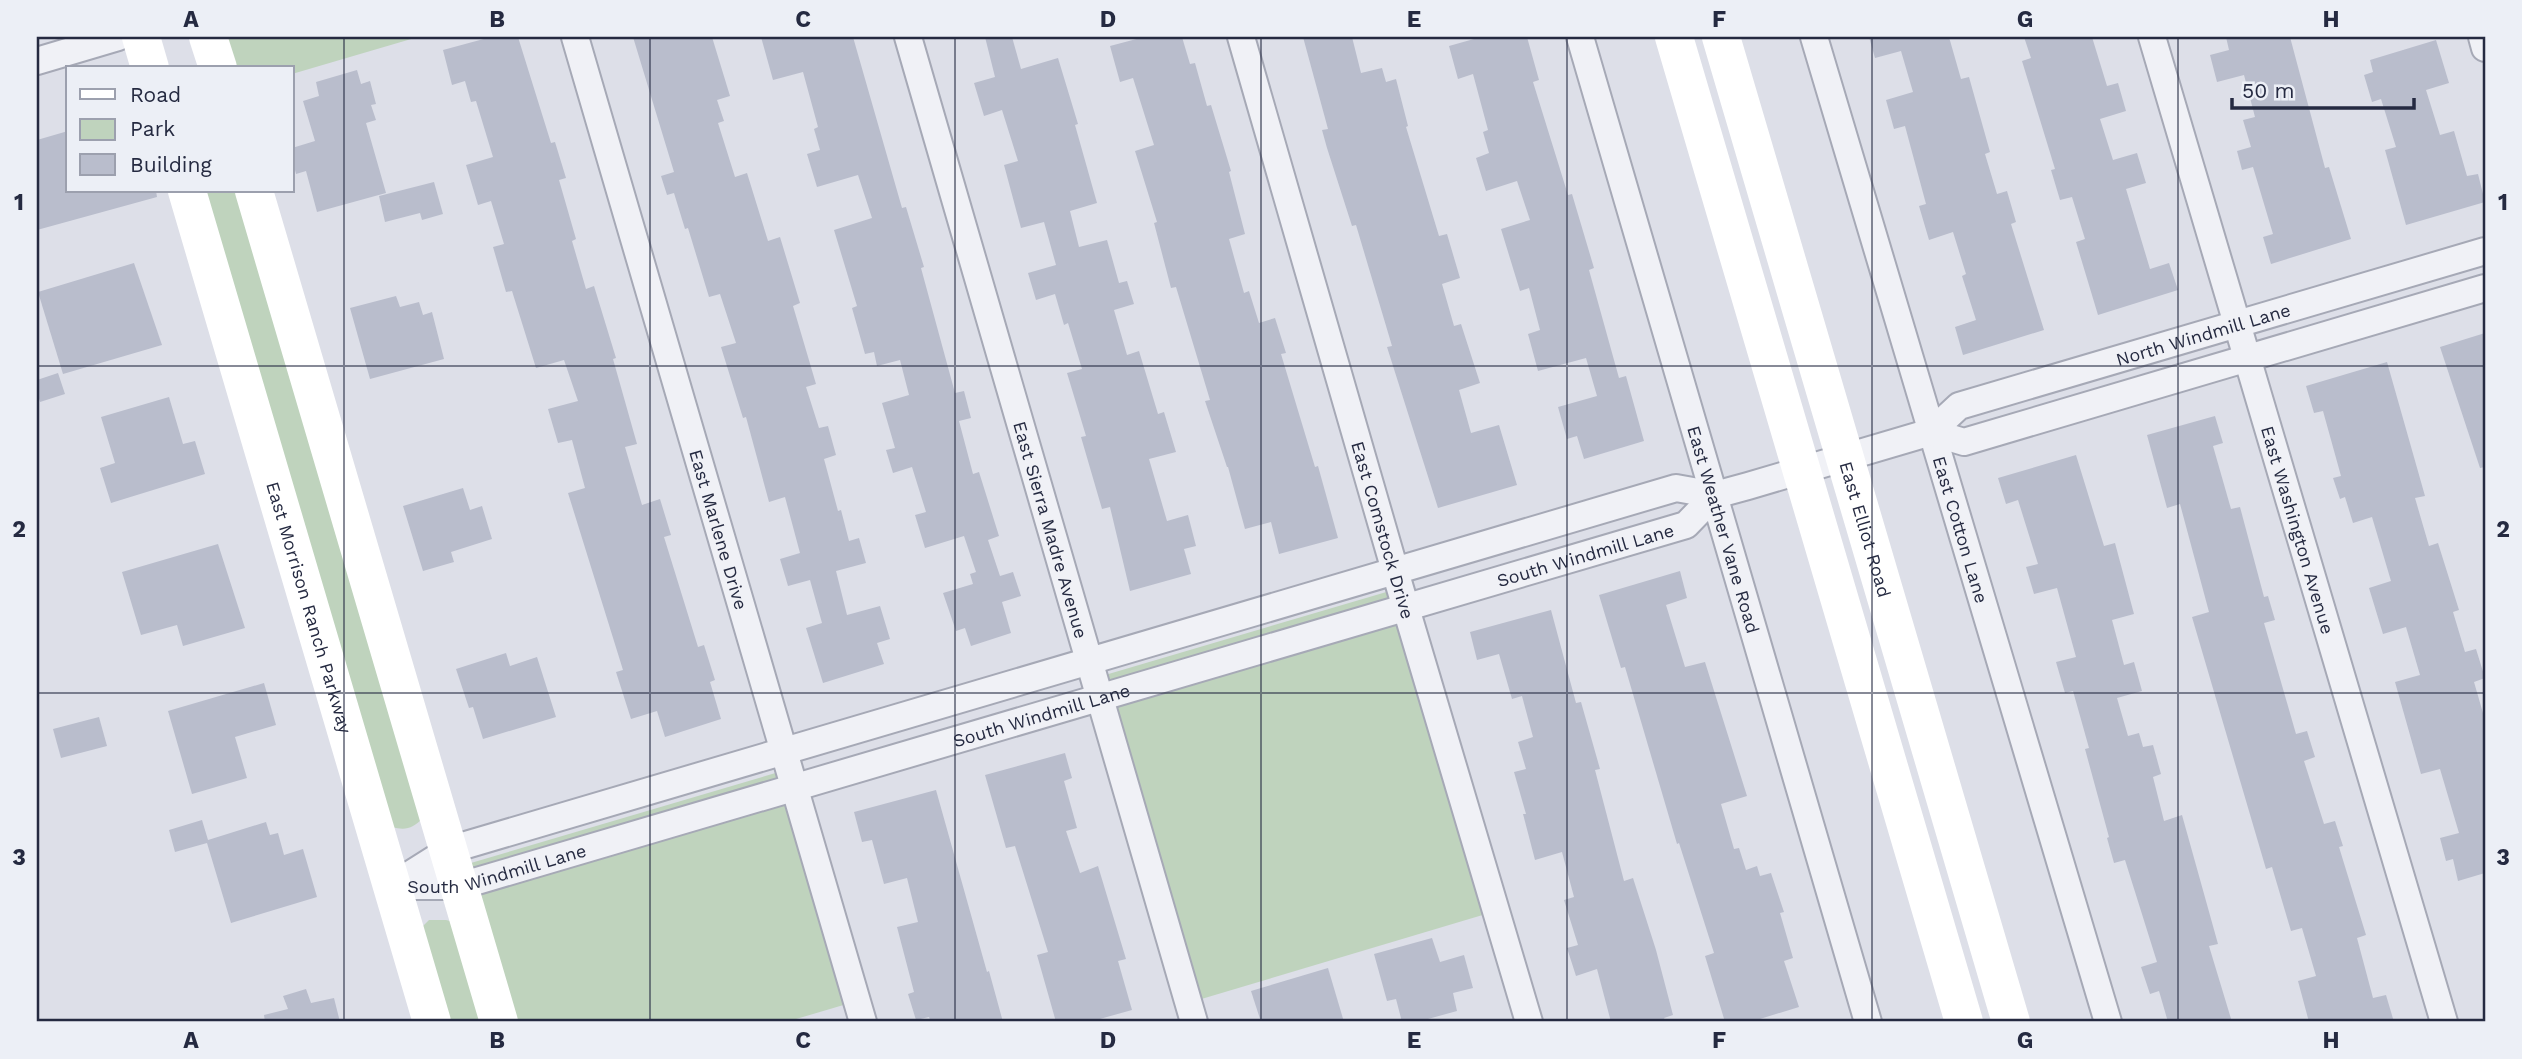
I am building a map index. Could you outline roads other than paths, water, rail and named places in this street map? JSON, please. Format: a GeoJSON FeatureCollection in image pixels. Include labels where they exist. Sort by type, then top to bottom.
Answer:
{"type":"FeatureCollection","features":[{"type":"Feature","properties":{"kind":"main road"},"geometry":{"type":"LineString","coordinates":[[141,37],[149,66]]}},
{"type":"Feature","properties":{"kind":"main road"},"geometry":{"type":"LineString","coordinates":[[208,37],[217,66]]}},
{"type":"Feature","properties":{"kind":"main road","name":"East Elliot Road"},"geometry":{"type":"LineString","coordinates":[[1674,37],[1823,463],[2011,1022]]}},
{"type":"Feature","properties":{"kind":"main road","name":"East Elliot Road"},"geometry":{"type":"LineString","coordinates":[[1721,37],[1823,463],[1964,1022]]}},
{"type":"Feature","properties":{"kind":"main road","name":"East Morrison Ranch Parkway"},"geometry":{"type":"LineString","coordinates":[[187,192],[432,1022]]}},
{"type":"Feature","properties":{"kind":"main road"},"geometry":{"type":"LineString","coordinates":[[254,192],[499,1022]]}},
{"type":"Feature","properties":{"kind":"street"},"geometry":{"type":"LineString","coordinates":[[37,61],[118,37]]}},
{"type":"Feature","properties":{"kind":"street","name":"East Marlene Drive"},"geometry":{"type":"LineString","coordinates":[[575,37],[863,1022]]}},
{"type":"Feature","properties":{"kind":"street","name":"East Sierra Madre Avenue"},"geometry":{"type":"LineString","coordinates":[[908,37],[1194,1022]]}},
{"type":"Feature","properties":{"kind":"street","name":"East Comstock Drive"},"geometry":{"type":"LineString","coordinates":[[1241,37],[1405,607],[1530,1022]]}},
{"type":"Feature","properties":{"kind":"street","name":"East Weather Vane Road"},"geometry":{"type":"LineString","coordinates":[[1580,37],[1868,1022]]}},
{"type":"Feature","properties":{"kind":"street","name":"East Cotton Lane"},"geometry":{"type":"LineString","coordinates":[[1814,37],[2108,1022]]}},
{"type":"Feature","properties":{"kind":"street","name":"East Washington Avenue"},"geometry":{"type":"LineString","coordinates":[[2152,37],[2444,1022]]}},
{"type":"Feature","properties":{"kind":"street"},"geometry":{"type":"LineString","coordinates":[[2482,37],[2485,48]]}},
{"type":"Feature","properties":{"kind":"street","name":"North Windmill Lane"},"geometry":{"type":"LineString","coordinates":[[1823,463],[1931,432],[1959,406],[2485,251]]}},
{"type":"Feature","properties":{"kind":"street","name":"North Windmill Lane"},"geometry":{"type":"LineString","coordinates":[[1931,432],[1964,442],[2485,288]]}},
{"type":"Feature","properties":{"kind":"street","name":"South Windmill Lane"},"geometry":{"type":"LineString","coordinates":[[392,886],[449,850],[1395,570],[1676,488],[1715,495],[1823,463]]}},
{"type":"Feature","properties":{"kind":"street","name":"South Windmill Lane"},"geometry":{"type":"LineString","coordinates":[[392,886],[460,886],[1686,525],[1715,495]]}}]}
